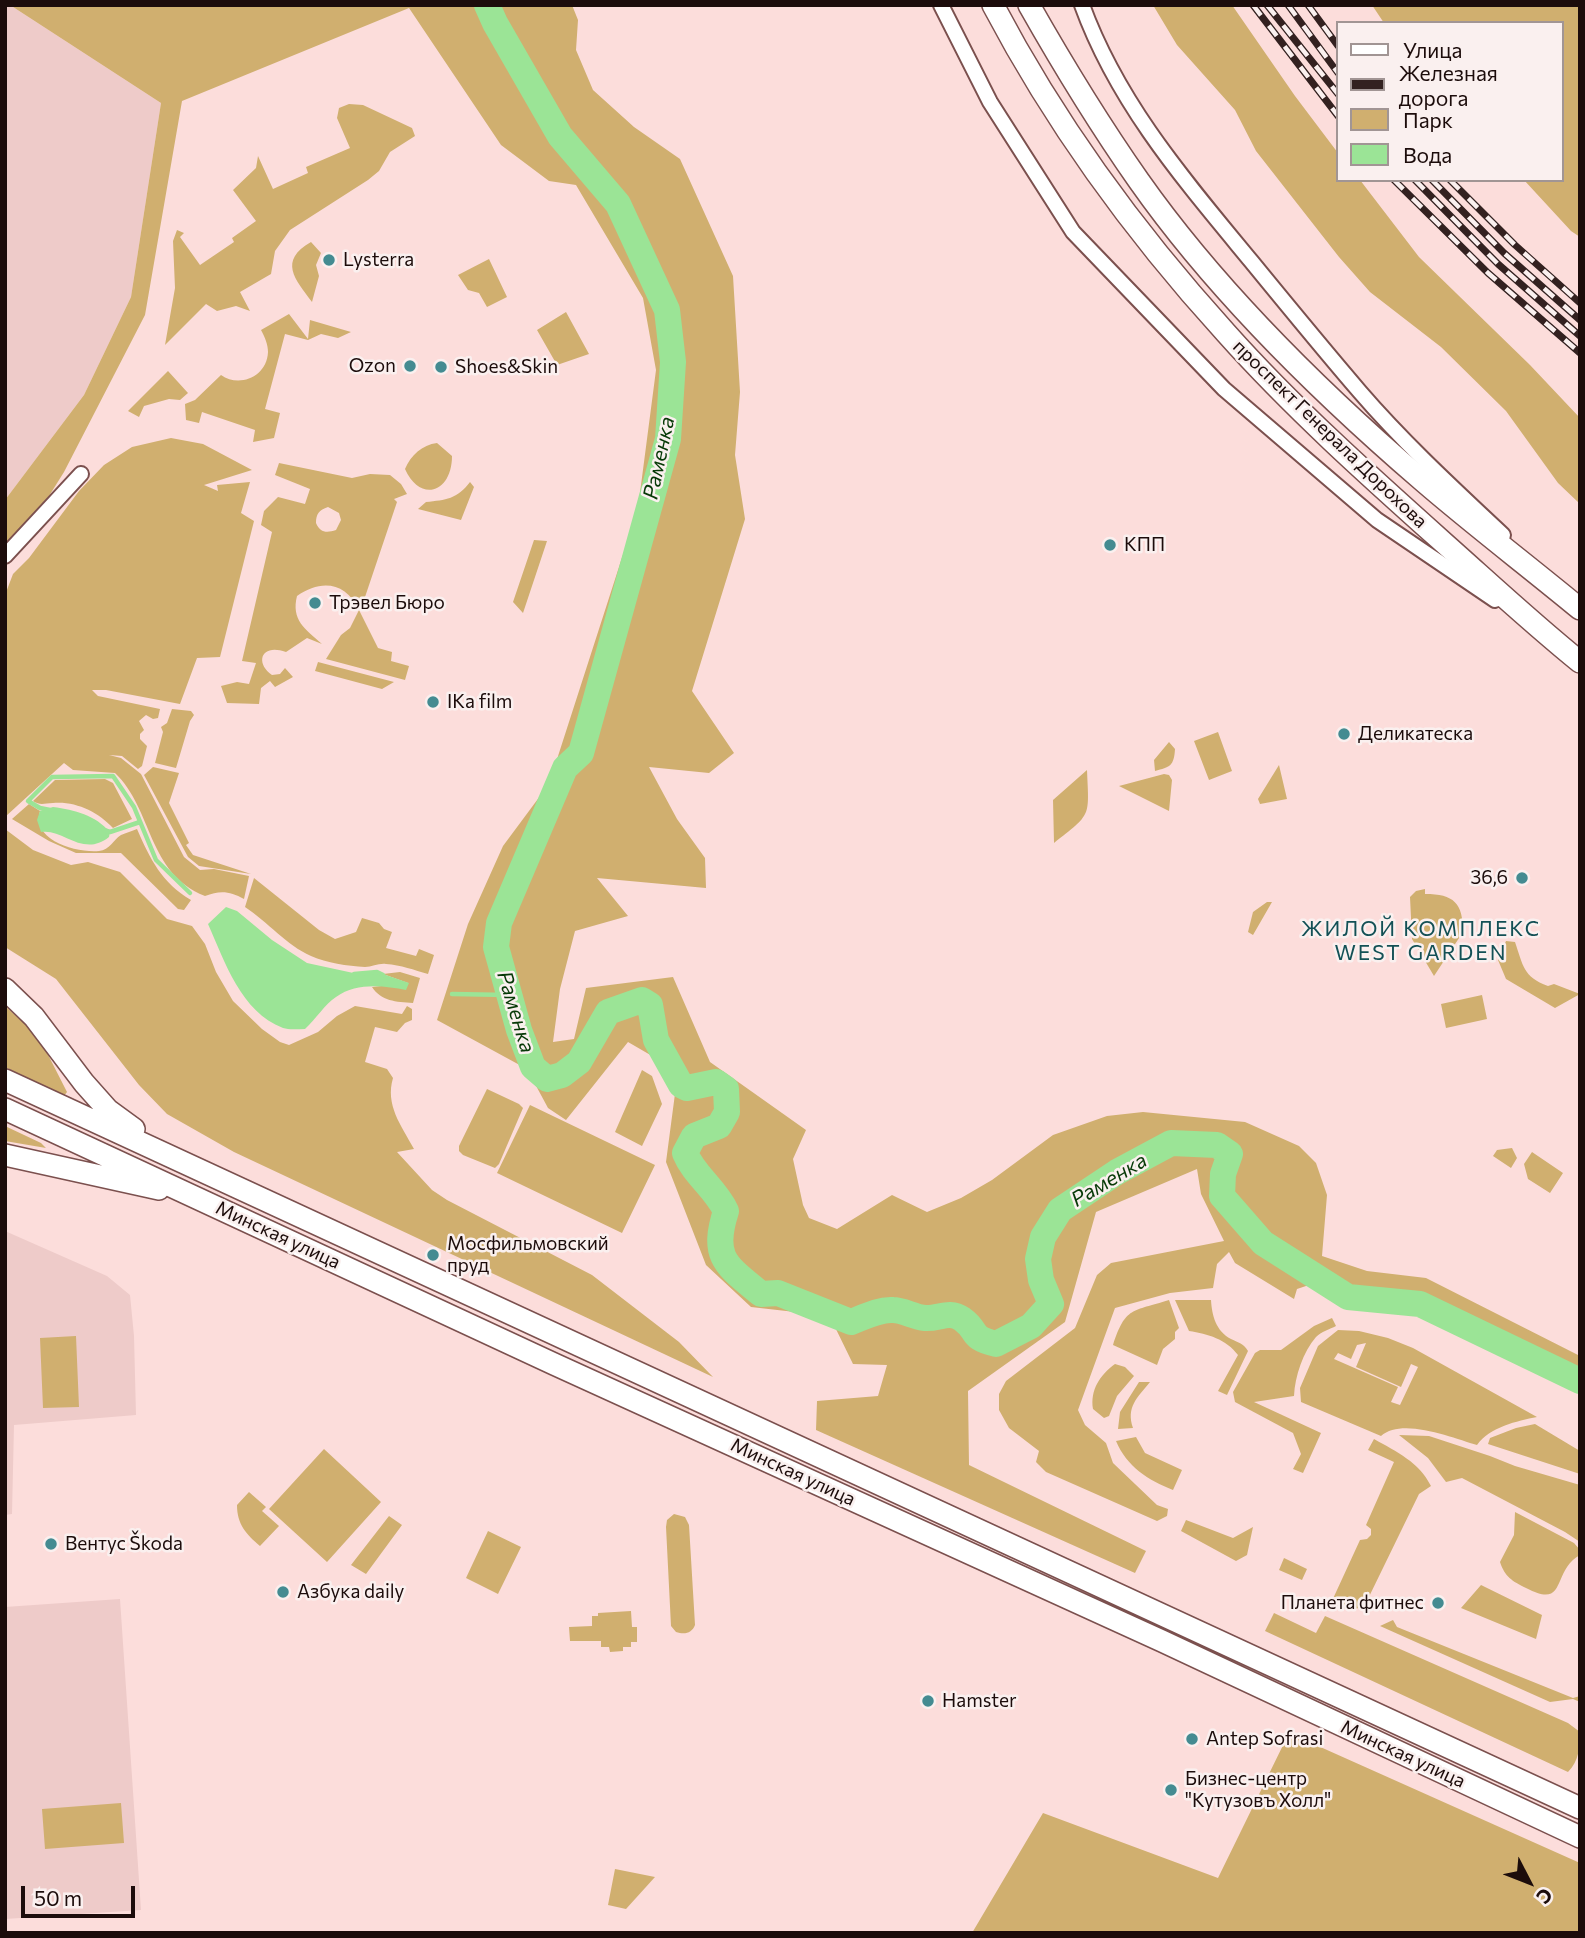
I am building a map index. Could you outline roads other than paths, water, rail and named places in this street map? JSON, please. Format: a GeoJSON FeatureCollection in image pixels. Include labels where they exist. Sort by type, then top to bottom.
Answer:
{"type":"FeatureCollection","features":[{"type":"Feature","properties":{"kind":"main road","name":"проспект Генерала Дорохова"},"geometry":{"type":"LineString","coordinates":[[993,5],[1054,109],[1115,198],[1226,334],[1308,419],[1580,662]]}},
{"type":"Feature","properties":{"kind":"main road","name":"проспект Генерала Дорохова"},"geometry":{"type":"LineString","coordinates":[[1029,5],[1077,88],[1139,182],[1249,314],[1322,389],[1422,480],[1576,606]]}},
{"type":"Feature","properties":{"kind":"main road"},"geometry":{"type":"LineString","coordinates":[[5,989],[34,1017],[108,1110],[201,1170]]}},
{"type":"Feature","properties":{"kind":"main road","name":"Минская улица"},"geometry":{"type":"LineString","coordinates":[[5,1080],[1580,1808]]}},
{"type":"Feature","properties":{"kind":"main road","name":"Минская улица"},"geometry":{"type":"LineString","coordinates":[[5,1109],[554,1364],[1162,1641],[1580,1837]]}},
{"type":"Feature","properties":{"kind":"main road"},"geometry":{"type":"LineString","coordinates":[[5,1155],[195,1196]]}},
{"type":"Feature","properties":{"kind":"street"},"geometry":{"type":"LineString","coordinates":[[941,5],[990,102],[1073,232],[1224,389],[1377,520],[1546,634]]}},
{"type":"Feature","properties":{"kind":"street"},"geometry":{"type":"LineString","coordinates":[[1082,5],[1091,31],[1121,90],[1153,140],[1361,394],[1439,474],[1576,606]]}},
{"type":"Feature","properties":{"kind":"street"},"geometry":{"type":"LineString","coordinates":[[5,556],[81,474]]}},
{"type":"Feature","properties":{"kind":"water"},"geometry":{"type":"Polygon","coordinates":[[[53,807],[91,817],[110,832],[109,837],[91,845],[41,832],[37,820],[40,811],[53,807]]]}},
{"type":"Feature","properties":{"kind":"water"},"geometry":{"type":"Polygon","coordinates":[[[226,907],[237,911],[272,940],[307,963],[358,974],[383,974],[409,983],[406,990],[380,987],[353,989],[332,1000],[305,1029],[283,1028],[256,1010],[245,998],[228,969],[208,924],[226,907]]]}},
{"type":"Feature","properties":{"kind":"waterway","name":"Раменка"},"geometry":{"type":"LineString","coordinates":[[487,5],[560,136],[618,204],[667,310],[673,362],[668,439],[581,753],[565,768],[499,923],[496,947],[519,1030],[533,1067],[547,1079],[562,1075],[579,1062],[608,1012],[642,1000],[650,1005],[656,1040],[681,1085],[687,1088],[716,1082],[726,1089],[727,1112],[719,1126],[694,1136],[685,1153],[726,1211],[720,1240],[725,1259],[761,1294],[778,1293],[851,1322],[888,1310],[925,1318],[953,1315],[962,1319],[981,1339],[996,1344],[1031,1326],[1051,1304],[1041,1280],[1038,1259],[1043,1237],[1060,1210],[1117,1172],[1171,1143],[1217,1145],[1230,1154],[1223,1174],[1222,1196],[1263,1243],[1348,1297],[1420,1304],[1580,1381]]}},
{"type":"Feature","properties":{"kind":"waterway"},"geometry":{"type":"LineString","coordinates":[[50,810],[28,801],[52,777],[113,776],[134,807],[156,860],[190,893]]}},
{"type":"Feature","properties":{"kind":"waterway"},"geometry":{"type":"LineString","coordinates":[[104,830],[110,832],[140,822]]}},
{"type":"Feature","properties":{"kind":"waterway"},"geometry":{"type":"LineString","coordinates":[[354,974],[377,972],[383,975]]}},
{"type":"Feature","properties":{"kind":"waterway"},"geometry":{"type":"LineString","coordinates":[[452,994],[509,995]]}},
{"type":"Feature","properties":{"kind":"railway"},"geometry":{"type":"LineString","coordinates":[[1253,5],[1336,113]]}},
{"type":"Feature","properties":{"kind":"railway"},"geometry":{"type":"LineString","coordinates":[[1267,5],[1336,91]]}},
{"type":"Feature","properties":{"kind":"railway"},"geometry":{"type":"LineString","coordinates":[[1288,5],[1336,70]]}},
{"type":"Feature","properties":{"kind":"railway"},"geometry":{"type":"LineString","coordinates":[[1308,5],[1336,43]]}},
{"type":"Feature","properties":{"kind":"railway"},"geometry":{"type":"LineString","coordinates":[[1396,182],[1488,273],[1580,353]]}},
{"type":"Feature","properties":{"kind":"railway"},"geometry":{"type":"LineString","coordinates":[[1417,182],[1498,264],[1580,336]]}},
{"type":"Feature","properties":{"kind":"railway"},"geometry":{"type":"LineString","coordinates":[[1434,182],[1504,253],[1580,320]]}},
{"type":"Feature","properties":{"kind":"railway"},"geometry":{"type":"LineString","coordinates":[[1452,182],[1515,245],[1580,303]]}},
{"type":"Feature","properties":{"kind":"place","name":"Lysterra"},"geometry":{"type":"Point","coordinates":[329,260]}},
{"type":"Feature","properties":{"kind":"place","name":"Ozon"},"geometry":{"type":"Point","coordinates":[410,366]}},
{"type":"Feature","properties":{"kind":"place","name":"Shoes&Skin"},"geometry":{"type":"Point","coordinates":[441,367]}},
{"type":"Feature","properties":{"kind":"place","name":"КПП"},"geometry":{"type":"Point","coordinates":[1110,545]}},
{"type":"Feature","properties":{"kind":"place","name":"Трэвел Бюро"},"geometry":{"type":"Point","coordinates":[315,603]}},
{"type":"Feature","properties":{"kind":"place","name":"IKa film"},"geometry":{"type":"Point","coordinates":[433,702]}},
{"type":"Feature","properties":{"kind":"place","name":"Деликатеска"},"geometry":{"type":"Point","coordinates":[1344,734]}},
{"type":"Feature","properties":{"kind":"place","name":"36,6"},"geometry":{"type":"Point","coordinates":[1522,878]}},
{"type":"Feature","properties":{"kind":"place","name":"Мосфильмовский пруд"},"geometry":{"type":"Point","coordinates":[433,1255]}},
{"type":"Feature","properties":{"kind":"place","name":"Вентус Škoda"},"geometry":{"type":"Point","coordinates":[51,1544]}},
{"type":"Feature","properties":{"kind":"place","name":"Азбука daily"},"geometry":{"type":"Point","coordinates":[283,1592]}},
{"type":"Feature","properties":{"kind":"place","name":"Планета фитнес"},"geometry":{"type":"Point","coordinates":[1438,1603]}},
{"type":"Feature","properties":{"kind":"place","name":"Hamster"},"geometry":{"type":"Point","coordinates":[928,1701]}},
{"type":"Feature","properties":{"kind":"place","name":"Antep Sofrasi"},"geometry":{"type":"Point","coordinates":[1192,1739]}},
{"type":"Feature","properties":{"kind":"place","name":"Бизнес-центр \"Кутузовъ Холл\""},"geometry":{"type":"Point","coordinates":[1171,1790]}},
{"type":"Feature","properties":{"kind":"district","name":"ЖИЛОЙ КОМПЛЕКС WEST GARDEN"},"geometry":{"type":"Point","coordinates":[1421,941]}}]}
